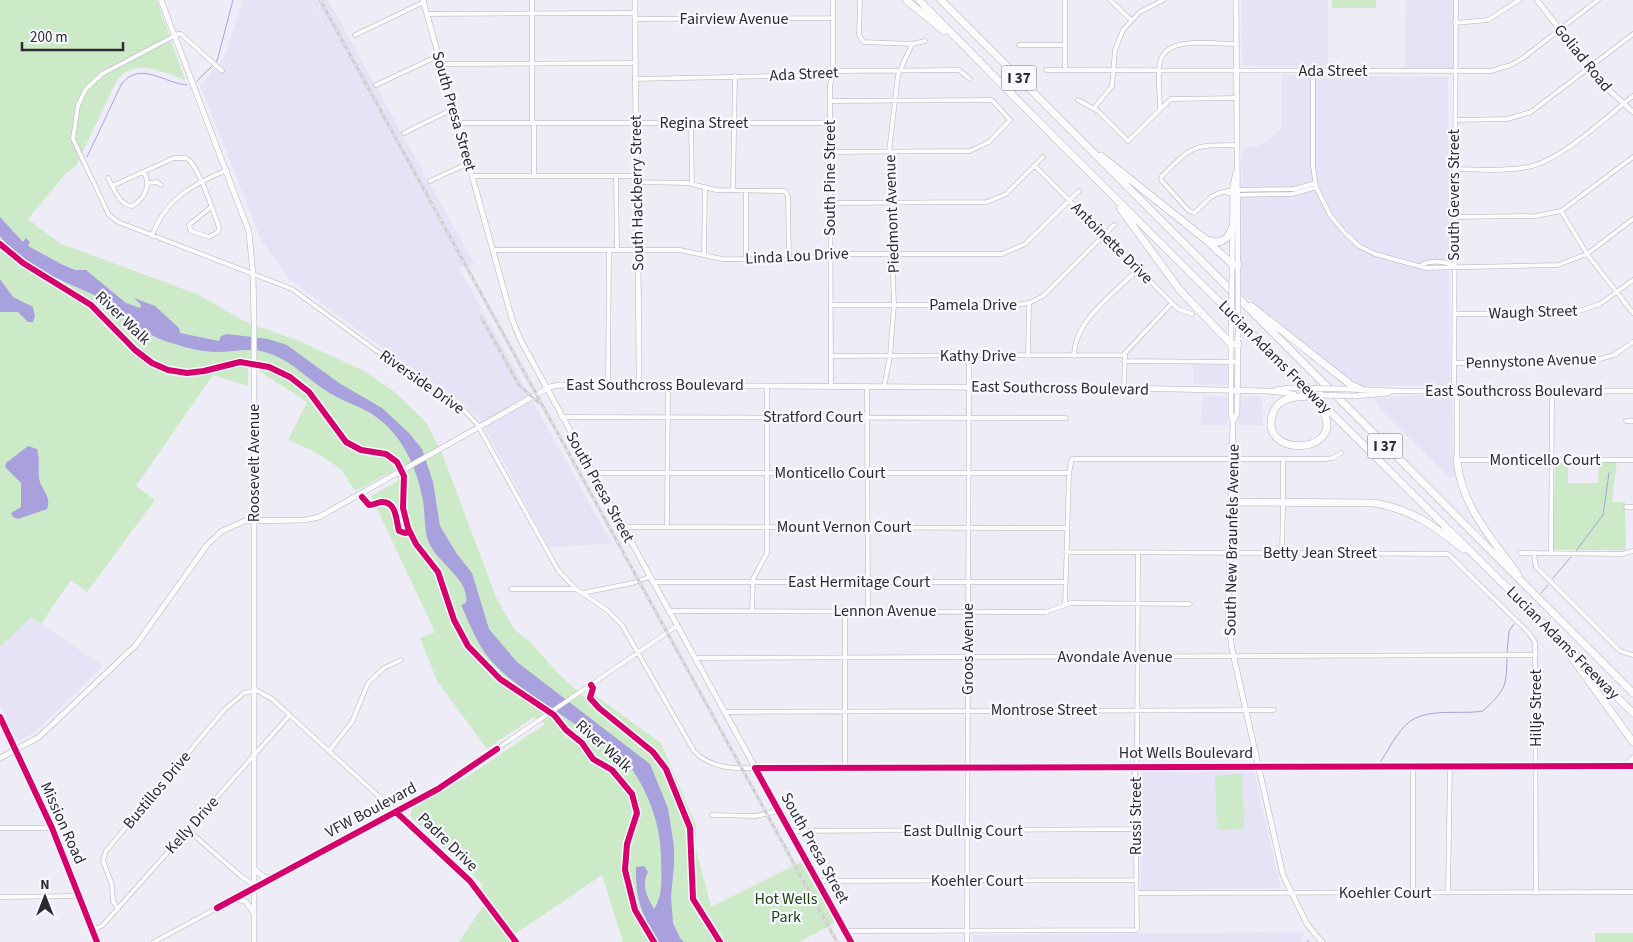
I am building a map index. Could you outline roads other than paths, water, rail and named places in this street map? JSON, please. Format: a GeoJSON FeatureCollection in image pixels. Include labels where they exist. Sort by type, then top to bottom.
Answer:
{"type":"FeatureCollection","features":[{"type":"Feature","properties":{"kind":"highway"},"geometry":{"type":"LineString","coordinates":[[906,0],[967,50]]}},
{"type":"Feature","properties":{"kind":"highway","name":"Lucian Adams Freeway"},"geometry":{"type":"LineString","coordinates":[[919,0],[1069,152],[1633,713]]}},
{"type":"Feature","properties":{"kind":"highway","name":"Lucian Adams Freeway"},"geometry":{"type":"LineString","coordinates":[[941,0],[1530,592],[1633,693]]}},
{"type":"Feature","properties":{"kind":"highway"},"geometry":{"type":"LineString","coordinates":[[945,0],[952,11]]}},
{"type":"Feature","properties":{"kind":"highway"},"geometry":{"type":"LineString","coordinates":[[1086,146],[1103,157],[1235,264]]}},
{"type":"Feature","properties":{"kind":"highway"},"geometry":{"type":"LineString","coordinates":[[1069,152],[1086,174],[1135,227],[1179,289],[1235,342]]}},
{"type":"Feature","properties":{"kind":"highway"},"geometry":{"type":"LineString","coordinates":[[1206,239],[1219,242],[1226,239],[1232,228]]}},
{"type":"Feature","properties":{"kind":"highway"},"geometry":{"type":"LineString","coordinates":[[1209,270],[1270,322],[1351,385],[1360,389]]}},
{"type":"Feature","properties":{"kind":"highway"},"geometry":{"type":"LineString","coordinates":[[1294,375],[1325,414],[1325,432],[1320,439],[1310,445],[1300,446],[1286,443],[1278,438],[1272,427],[1272,416],[1275,408],[1284,400],[1296,396],[1320,395]]}},
{"type":"Feature","properties":{"kind":"highway"},"geometry":{"type":"LineString","coordinates":[[1457,460],[1460,480],[1466,499],[1530,592]]}},
{"type":"Feature","properties":{"kind":"highway"},"geometry":{"type":"LineString","coordinates":[[1231,502],[1374,503],[1403,509],[1418,516],[1450,539],[1508,588]]}},
{"type":"Feature","properties":{"kind":"highway"},"geometry":{"type":"LineString","coordinates":[[1548,628],[1633,742]]}},
{"type":"Feature","properties":{"kind":"highway"},"geometry":{"type":"LineString","coordinates":[[1578,638],[1633,687]]}},
{"type":"Feature","properties":{"kind":"main road","name":"Roosevelt Avenue"},"geometry":{"type":"LineString","coordinates":[[161,0],[228,170],[249,232],[253,274],[254,321],[254,942]]}},
{"type":"Feature","properties":{"kind":"main road","name":"South Hackberry Street"},"geometry":{"type":"LineString","coordinates":[[635,0],[639,385]]}},
{"type":"Feature","properties":{"kind":"main road","name":"South New Braunfels Avenue"},"geometry":{"type":"LineString","coordinates":[[1235,342],[1231,332],[1232,273],[1235,264],[1236,0]]}},
{"type":"Feature","properties":{"kind":"main road","name":"Goliad Road"},"geometry":{"type":"LineString","coordinates":[[1537,0],[1606,88],[1633,112]]}},
{"type":"Feature","properties":{"kind":"main road","name":"South Presa Street"},"geometry":{"type":"LineString","coordinates":[[423,1],[516,328],[561,417],[851,942]]}},
{"type":"Feature","properties":{"kind":"main road","name":"South New Braunfels Avenue"},"geometry":{"type":"LineString","coordinates":[[1236,193],[1232,228],[1238,280],[1231,391],[1231,414],[1233,421],[1228,627],[1281,867],[1291,893],[1307,924],[1322,942]]}},
{"type":"Feature","properties":{"kind":"main road","name":"South New Braunfels Avenue"},"geometry":{"type":"LineString","coordinates":[[1233,421],[1237,414],[1238,391],[1234,362]]}},
{"type":"Feature","properties":{"kind":"main road","name":"East Southcross Boulevard"},"geometry":{"type":"LineString","coordinates":[[0,758],[39,737],[136,645],[212,538],[232,525],[254,520],[312,519],[559,385],[1124,388],[1231,391],[1267,391],[1289,388],[1394,391],[1633,391]]}},
{"type":"Feature","properties":{"kind":"main road","name":"East Southcross Boulevard"},"geometry":{"type":"LineString","coordinates":[[1267,391],[1296,396]]}},
{"type":"Feature","properties":{"kind":"main road","name":"East Southcross Boulevard"},"geometry":{"type":"LineString","coordinates":[[1320,395],[1354,396],[1394,391]]}},
{"type":"Feature","properties":{"kind":"main road","name":"South Gevers Street"},"geometry":{"type":"LineString","coordinates":[[1456,391],[1457,460]]}},
{"type":"Feature","properties":{"kind":"main road","name":"Mission Road"},"geometry":{"type":"LineString","coordinates":[[0,717],[52,828],[97,942]]}},
{"type":"Feature","properties":{"kind":"main road","name":"Hot Wells Boulevard"},"geometry":{"type":"LineString","coordinates":[[755,768],[1617,766],[1632,763]]}},
{"type":"Feature","properties":{"kind":"main road"},"geometry":{"type":"LineString","coordinates":[[254,870],[265,878],[274,877]]}},
{"type":"Feature","properties":{"kind":"main road"},"geometry":{"type":"LineString","coordinates":[[234,899],[245,901],[254,914]]}},
{"type":"Feature","properties":{"kind":"street"},"geometry":{"type":"LineString","coordinates":[[532,0],[534,176]]}},
{"type":"Feature","properties":{"kind":"street","name":"South Pine Street"},"geometry":{"type":"LineString","coordinates":[[831,386],[830,100],[833,73],[833,0]]}},
{"type":"Feature","properties":{"kind":"street"},"geometry":{"type":"LineString","coordinates":[[860,0],[859,34],[863,42],[912,44],[925,41]]}},
{"type":"Feature","properties":{"kind":"street"},"geometry":{"type":"LineString","coordinates":[[1065,0],[1065,70]]}},
{"type":"Feature","properties":{"kind":"street"},"geometry":{"type":"LineString","coordinates":[[1110,0],[1131,20]]}},
{"type":"Feature","properties":{"kind":"street"},"geometry":{"type":"LineString","coordinates":[[1094,108],[1111,88],[1117,43],[1131,20],[1146,8],[1163,0]]}},
{"type":"Feature","properties":{"kind":"street","name":"South Gevers Street"},"geometry":{"type":"LineString","coordinates":[[1456,0],[1454,168],[1454,363],[1456,391]]}},
{"type":"Feature","properties":{"kind":"street"},"geometry":{"type":"LineString","coordinates":[[1456,23],[1488,20],[1519,0]]}},
{"type":"Feature","properties":{"kind":"street","name":"Ada Street"},"geometry":{"type":"LineString","coordinates":[[1046,70],[1455,72],[1491,70],[1511,65],[1598,0]]}},
{"type":"Feature","properties":{"kind":"street"},"geometry":{"type":"LineString","coordinates":[[354,35],[423,1]]}},
{"type":"Feature","properties":{"kind":"street","name":"Fairview Avenue"},"geometry":{"type":"LineString","coordinates":[[427,14],[532,13],[833,18]]}},
{"type":"Feature","properties":{"kind":"street"},"geometry":{"type":"LineString","coordinates":[[174,35],[181,34],[222,71]]}},
{"type":"Feature","properties":{"kind":"street"},"geometry":{"type":"LineString","coordinates":[[1455,120],[1498,120],[1523,115],[1538,108],[1633,34]]}},
{"type":"Feature","properties":{"kind":"street","name":"Riverside Drive"},"geometry":{"type":"LineString","coordinates":[[174,35],[102,74],[90,85],[76,110],[73,139],[109,215],[118,222],[152,236],[288,286],[408,375],[459,406],[480,428],[550,559],[576,589],[618,620],[639,652],[696,754],[707,761],[724,767],[755,768]]}},
{"type":"Feature","properties":{"kind":"street"},"geometry":{"type":"LineString","coordinates":[[180,48],[189,40]]}},
{"type":"Feature","properties":{"kind":"street","name":"Piedmont Avenue"},"geometry":{"type":"LineString","coordinates":[[884,387],[890,356],[894,305],[889,152],[899,71],[912,44]]}},
{"type":"Feature","properties":{"kind":"street"},"geometry":{"type":"LineString","coordinates":[[1160,109],[1160,61],[1165,52],[1177,44],[1236,44]]}},
{"type":"Feature","properties":{"kind":"street"},"geometry":{"type":"LineString","coordinates":[[1019,45],[1065,45]]}},
{"type":"Feature","properties":{"kind":"street"},"geometry":{"type":"LineString","coordinates":[[376,85],[438,56]]}},
{"type":"Feature","properties":{"kind":"street"},"geometry":{"type":"LineString","coordinates":[[441,64],[635,63]]}},
{"type":"Feature","properties":{"kind":"street","name":"Ada Street"},"geometry":{"type":"LineString","coordinates":[[635,79],[709,79],[735,76],[959,70],[970,79]]}},
{"type":"Feature","properties":{"kind":"street"},"geometry":{"type":"LineString","coordinates":[[1313,71],[1315,185],[1330,215],[1360,246],[1385,258],[1422,265],[1426,262],[1449,263],[1454,266],[1551,266],[1573,261],[1587,254],[1633,219]]}},
{"type":"Feature","properties":{"kind":"street"},"geometry":{"type":"LineString","coordinates":[[733,190],[735,76]]}},
{"type":"Feature","properties":{"kind":"street"},"geometry":{"type":"LineString","coordinates":[[1454,168],[1512,169],[1538,164],[1557,154],[1633,96]]}},
{"type":"Feature","properties":{"kind":"street"},"geometry":{"type":"LineString","coordinates":[[1078,100],[1094,108],[1128,141],[1169,100],[1176,98],[1236,98]]}},
{"type":"Feature","properties":{"kind":"street"},"geometry":{"type":"LineString","coordinates":[[830,100],[992,100],[1010,120],[984,146],[966,152],[830,152]]}},
{"type":"Feature","properties":{"kind":"street"},"geometry":{"type":"LineString","coordinates":[[404,132],[454,109]]}},
{"type":"Feature","properties":{"kind":"street","name":"Regina Street"},"geometry":{"type":"LineString","coordinates":[[457,123],[830,123]]}},
{"type":"Feature","properties":{"kind":"street"},"geometry":{"type":"LineString","coordinates":[[691,123],[692,184]]}},
{"type":"Feature","properties":{"kind":"street"},"geometry":{"type":"LineString","coordinates":[[1236,145],[1201,145],[1187,151],[1160,178],[1189,211],[1194,213],[1211,197],[1225,192],[1283,190],[1315,185]]}},
{"type":"Feature","properties":{"kind":"street"},"geometry":{"type":"LineString","coordinates":[[831,203],[992,201],[1006,194],[1043,157]]}},
{"type":"Feature","properties":{"kind":"street"},"geometry":{"type":"LineString","coordinates":[[1454,217],[1536,216],[1560,211],[1633,157]]}},
{"type":"Feature","properties":{"kind":"street"},"geometry":{"type":"LineString","coordinates":[[112,186],[174,158],[182,158],[192,163],[220,227],[218,232],[206,237],[191,231],[189,225],[211,207]]}},
{"type":"Feature","properties":{"kind":"street"},"geometry":{"type":"LineString","coordinates":[[430,181],[468,163]]}},
{"type":"Feature","properties":{"kind":"street","name":"Antoinette Drive"},"geometry":{"type":"LineString","coordinates":[[1035,166],[1178,309],[1192,314]]}},
{"type":"Feature","properties":{"kind":"street"},"geometry":{"type":"LineString","coordinates":[[152,236],[156,224],[168,206],[183,191],[228,170]]}},
{"type":"Feature","properties":{"kind":"street"},"geometry":{"type":"LineString","coordinates":[[108,178],[124,204],[130,206],[136,204],[144,193],[148,183],[144,172]]}},
{"type":"Feature","properties":{"kind":"street"},"geometry":{"type":"LineString","coordinates":[[472,176],[616,176],[692,184],[705,188],[746,191],[783,190],[787,193],[788,260]]}},
{"type":"Feature","properties":{"kind":"street"},"geometry":{"type":"LineString","coordinates":[[616,176],[616,250]]}},
{"type":"Feature","properties":{"kind":"street"},"geometry":{"type":"LineString","coordinates":[[148,183],[157,182],[161,185]]}},
{"type":"Feature","properties":{"kind":"street"},"geometry":{"type":"LineString","coordinates":[[704,255],[705,188]]}},
{"type":"Feature","properties":{"kind":"street"},"geometry":{"type":"LineString","coordinates":[[746,191],[746,259]]}},
{"type":"Feature","properties":{"kind":"street","name":"Linda Lou Drive"},"geometry":{"type":"LineString","coordinates":[[493,250],[682,250],[722,260],[788,260],[831,254],[1007,253],[1030,240],[1079,191]]}},
{"type":"Feature","properties":{"kind":"street"},"geometry":{"type":"LineString","coordinates":[[136,204],[140,209]]}},
{"type":"Feature","properties":{"kind":"street"},"geometry":{"type":"LineString","coordinates":[[1560,211],[1587,254],[1633,313]]}},
{"type":"Feature","properties":{"kind":"street","name":"Pamela Drive"},"geometry":{"type":"LineString","coordinates":[[831,305],[1007,306],[1029,304],[1047,292],[1114,225]]}},
{"type":"Feature","properties":{"kind":"street"},"geometry":{"type":"LineString","coordinates":[[608,385],[609,250]]}},
{"type":"Feature","properties":{"kind":"street"},"geometry":{"type":"LineString","coordinates":[[1074,356],[1075,344],[1081,328],[1138,269]]}},
{"type":"Feature","properties":{"kind":"street","name":"Waugh Street"},"geometry":{"type":"LineString","coordinates":[[1454,314],[1570,314],[1594,307],[1633,280]]}},
{"type":"Feature","properties":{"kind":"street"},"geometry":{"type":"LineString","coordinates":[[1124,388],[1124,355],[1172,303]]}},
{"type":"Feature","properties":{"kind":"street"},"geometry":{"type":"LineString","coordinates":[[1028,356],[1029,304]]}},
{"type":"Feature","properties":{"kind":"street","name":"Pennystone Avenue"},"geometry":{"type":"LineString","coordinates":[[1454,363],[1589,362],[1614,355],[1633,342]]}},
{"type":"Feature","properties":{"kind":"street","name":"Kathy Drive"},"geometry":{"type":"LineString","coordinates":[[831,356],[1124,355]]}},
{"type":"Feature","properties":{"kind":"street","name":"Groos Avenue"},"geometry":{"type":"LineString","coordinates":[[967,942],[969,356]]}},
{"type":"Feature","properties":{"kind":"street"},"geometry":{"type":"LineString","coordinates":[[1124,361],[1234,362]]}},
{"type":"Feature","properties":{"kind":"street"},"geometry":{"type":"LineString","coordinates":[[667,527],[668,386]]}},
{"type":"Feature","properties":{"kind":"street"},"geometry":{"type":"LineString","coordinates":[[752,611],[754,575],[766,558],[768,527],[767,386]]}},
{"type":"Feature","properties":{"kind":"street"},"geometry":{"type":"LineString","coordinates":[[867,386],[868,611]]}},
{"type":"Feature","properties":{"kind":"street"},"geometry":{"type":"LineString","coordinates":[[1551,554],[1552,391]]}},
{"type":"Feature","properties":{"kind":"street","name":"Stratford Court"},"geometry":{"type":"LineString","coordinates":[[561,417],[1066,418]]}},
{"type":"Feature","properties":{"kind":"street"},"geometry":{"type":"LineString","coordinates":[[1626,421],[1633,421]]}},
{"type":"Feature","properties":{"kind":"street"},"geometry":{"type":"LineString","coordinates":[[1065,605],[1069,473],[1070,461],[1075,458],[1330,459],[1341,453]]}},
{"type":"Feature","properties":{"kind":"street"},"geometry":{"type":"LineString","coordinates":[[1282,498],[1283,459]]}},
{"type":"Feature","properties":{"kind":"street","name":"Monticello Court"},"geometry":{"type":"LineString","coordinates":[[1457,460],[1633,460]]}},
{"type":"Feature","properties":{"kind":"street","name":"Monticello Court"},"geometry":{"type":"LineString","coordinates":[[592,473],[1069,473]]}},
{"type":"Feature","properties":{"kind":"street"},"geometry":{"type":"LineString","coordinates":[[1282,506],[1282,553]]}},
{"type":"Feature","properties":{"kind":"street"},"geometry":{"type":"LineString","coordinates":[[1626,507],[1633,507]]}},
{"type":"Feature","properties":{"kind":"street","name":"Mount Vernon Court"},"geometry":{"type":"LineString","coordinates":[[622,527],[1067,528]]}},
{"type":"Feature","properties":{"kind":"street"},"geometry":{"type":"LineString","coordinates":[[1520,553],[1623,554],[1633,551]]}},
{"type":"Feature","properties":{"kind":"street","name":"Betty Jean Street"},"geometry":{"type":"LineString","coordinates":[[1066,552],[1448,554],[1516,621]]}},
{"type":"Feature","properties":{"kind":"street","name":"Russi Street"},"geometry":{"type":"LineString","coordinates":[[967,932],[1137,930],[1138,553]]}},
{"type":"Feature","properties":{"kind":"street"},"geometry":{"type":"LineString","coordinates":[[1534,554],[1536,567],[1620,651],[1633,655]]}},
{"type":"Feature","properties":{"kind":"street","name":"East Hermitage Court"},"geometry":{"type":"LineString","coordinates":[[582,593],[651,580],[753,582],[1066,582]]}},
{"type":"Feature","properties":{"kind":"street"},"geometry":{"type":"LineString","coordinates":[[511,589],[576,589]]}},
{"type":"Feature","properties":{"kind":"street","name":"Lennon Avenue"},"geometry":{"type":"LineString","coordinates":[[668,611],[1050,612],[1065,605],[1190,604]]}},
{"type":"Feature","properties":{"kind":"street"},"geometry":{"type":"LineString","coordinates":[[845,611],[845,767]]}},
{"type":"Feature","properties":{"kind":"street","name":"Hillje Street"},"geometry":{"type":"LineString","coordinates":[[1516,621],[1533,638],[1536,655],[1536,892]]}},
{"type":"Feature","properties":{"kind":"street","name":"VFW Boulevard"},"geometry":{"type":"LineString","coordinates":[[154,942],[234,899],[254,886],[438,789],[677,626]]}},
{"type":"Feature","properties":{"kind":"street","name":"Avondale Avenue"},"geometry":{"type":"LineString","coordinates":[[694,658],[1536,655]]}},
{"type":"Feature","properties":{"kind":"street"},"geometry":{"type":"LineString","coordinates":[[329,752],[349,727],[368,683],[384,668],[401,660]]}},
{"type":"Feature","properties":{"kind":"street","name":"Padre Drive"},"geometry":{"type":"LineString","coordinates":[[253,690],[268,695],[470,881],[516,942]]}},
{"type":"Feature","properties":{"kind":"street","name":"Bustillos Drive"},"geometry":{"type":"LineString","coordinates":[[118,909],[113,902],[112,885],[103,861],[106,851],[224,710],[244,693],[253,690]]}},
{"type":"Feature","properties":{"kind":"street","name":"Montrose Street"},"geometry":{"type":"LineString","coordinates":[[724,712],[1274,710]]}},
{"type":"Feature","properties":{"kind":"street","name":"Kelly Drive"},"geometry":{"type":"LineString","coordinates":[[92,931],[104,925],[289,716]]}},
{"type":"Feature","properties":{"kind":"street"},"geometry":{"type":"LineString","coordinates":[[1413,766],[1413,893]]}},
{"type":"Feature","properties":{"kind":"street"},"geometry":{"type":"LineString","coordinates":[[1448,893],[1450,766]]}},
{"type":"Feature","properties":{"kind":"street"},"geometry":{"type":"LineString","coordinates":[[712,815],[756,816],[778,811]]}},
{"type":"Feature","properties":{"kind":"street"},"geometry":{"type":"LineString","coordinates":[[0,828],[52,828]]}},
{"type":"Feature","properties":{"kind":"street","name":"East Dullnig Court"},"geometry":{"type":"LineString","coordinates":[[790,831],[1136,829]]}},
{"type":"Feature","properties":{"kind":"street"},"geometry":{"type":"LineString","coordinates":[[188,830],[242,878],[254,886]]}},
{"type":"Feature","properties":{"kind":"street","name":"Koehler Court"},"geometry":{"type":"LineString","coordinates":[[817,881],[1137,880]]}},
{"type":"Feature","properties":{"kind":"street","name":"Koehler Court"},"geometry":{"type":"LineString","coordinates":[[1137,894],[1633,892]]}},
{"type":"Feature","properties":{"kind":"street"},"geometry":{"type":"LineString","coordinates":[[0,897],[78,896]]}},
{"type":"Feature","properties":{"kind":"street"},"geometry":{"type":"LineString","coordinates":[[846,931],[967,932]]}},
{"type":"Feature","properties":{"kind":"waterway"},"geometry":{"type":"LineString","coordinates":[[197,81],[217,61],[233,0]]}},
{"type":"Feature","properties":{"kind":"waterway"},"geometry":{"type":"LineString","coordinates":[[87,157],[122,83],[130,77],[145,73],[187,85]]}},
{"type":"Feature","properties":{"kind":"waterway"},"geometry":{"type":"LineString","coordinates":[[1576,551],[1603,515],[1609,473]]}},
{"type":"Feature","properties":{"kind":"waterway"},"geometry":{"type":"LineString","coordinates":[[1553,578],[1571,557]]}},
{"type":"Feature","properties":{"kind":"waterway"},"geometry":{"type":"LineString","coordinates":[[1541,593],[1548,585]]}},
{"type":"Feature","properties":{"kind":"waterway"},"geometry":{"type":"LineString","coordinates":[[1507,652],[1509,631],[1514,624]]}},
{"type":"Feature","properties":{"kind":"waterway"},"geometry":{"type":"LineString","coordinates":[[1381,761],[1400,731],[1416,718],[1434,713],[1483,711],[1503,688],[1507,659]]}},
{"type":"Feature","properties":{"kind":"railway"},"geometry":{"type":"LineString","coordinates":[[320,0],[837,942]]}},
{"type":"Feature","properties":{"kind":"railway"},"geometry":{"type":"LineString","coordinates":[[481,317],[519,385],[539,403]]}},
{"type":"Feature","properties":{"kind":"park label","name":"Hot Wells Park"},"geometry":{"type":"Point","coordinates":[786,908]}}]}
